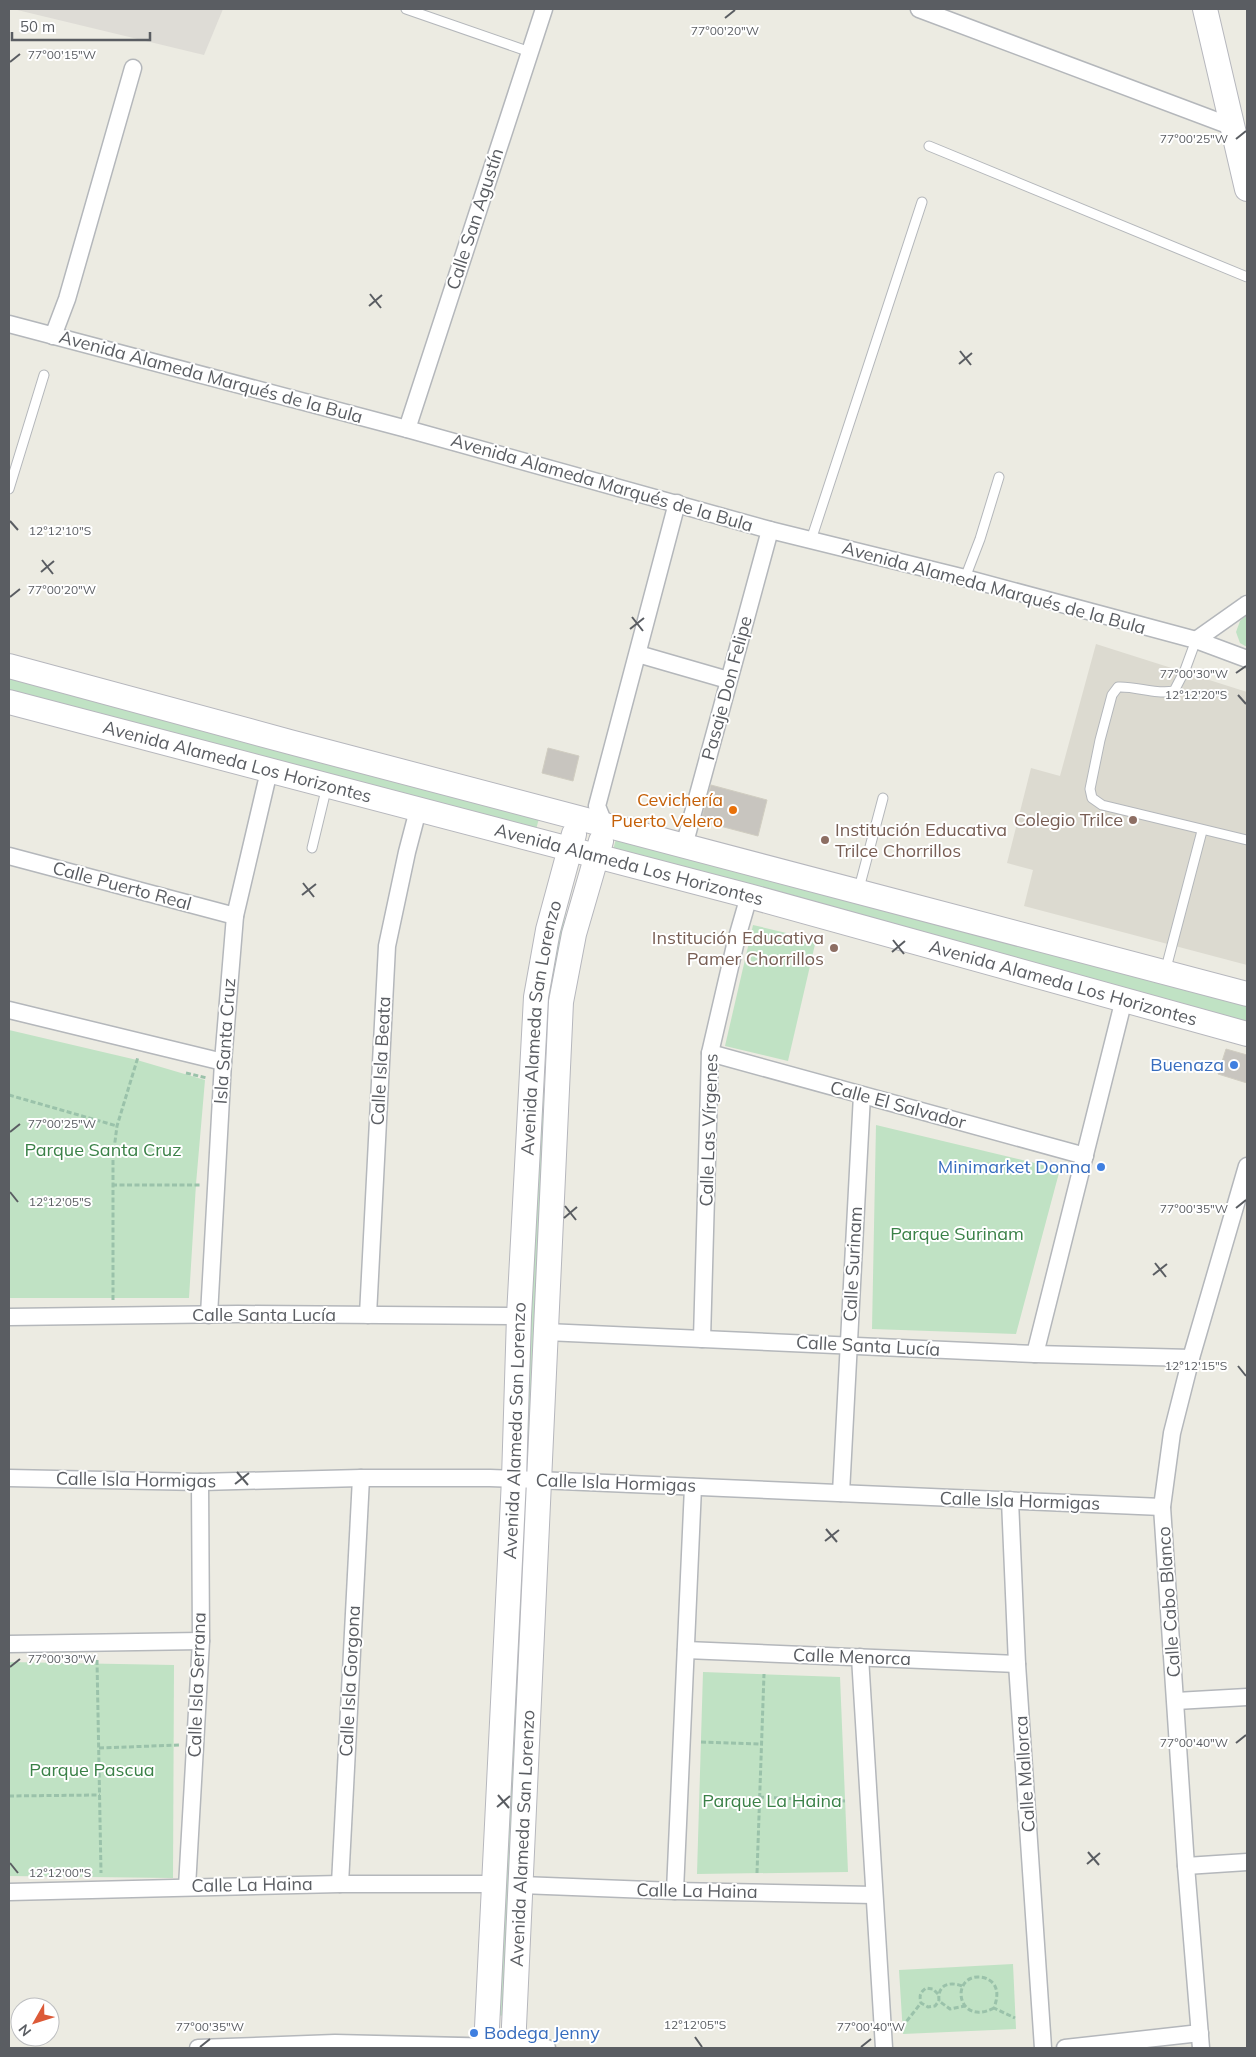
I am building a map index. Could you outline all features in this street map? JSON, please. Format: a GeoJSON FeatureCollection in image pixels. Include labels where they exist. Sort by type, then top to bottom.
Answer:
{"type":"FeatureCollection","features":[{"type":"Feature","properties":{"kind":"street","name":"Calle San Agustín"},"geometry":{"type":"LineString","coordinates":[[407,428],[544,9]]}},
{"type":"Feature","properties":{"kind":"street"},"geometry":{"type":"LineString","coordinates":[[919,9],[1233,127]]}},
{"type":"Feature","properties":{"kind":"street"},"geometry":{"type":"LineString","coordinates":[[1205,9],[1247,189]]}},
{"type":"Feature","properties":{"kind":"street"},"geometry":{"type":"LineString","coordinates":[[53,336],[67,299],[134,68]]}},
{"type":"Feature","properties":{"kind":"street","name":"Avenida Alameda Marqués de la Bula"},"geometry":{"type":"LineString","coordinates":[[9,324],[407,428],[770,530],[965,578],[1196,640],[1247,659]]}},
{"type":"Feature","properties":{"kind":"street"},"geometry":{"type":"LineString","coordinates":[[594,817],[678,503]]}},
{"type":"Feature","properties":{"kind":"street","name":"Pasaje Don Felipe"},"geometry":{"type":"LineString","coordinates":[[684,846],[770,530]]}},
{"type":"Feature","properties":{"kind":"street"},"geometry":{"type":"LineString","coordinates":[[1196,640],[1247,604]]}},
{"type":"Feature","properties":{"kind":"street"},"geometry":{"type":"LineString","coordinates":[[638,654],[728,680]]}},
{"type":"Feature","properties":{"kind":"street","name":"Avenida Alameda Los Horizontes"},"geometry":{"type":"LineString","coordinates":[[9,666],[594,817],[684,846],[1247,994]]}},
{"type":"Feature","properties":{"kind":"street","name":"Avenida Alameda Los Horizontes"},"geometry":{"type":"LineString","coordinates":[[9,702],[749,896],[1247,1034]]}},
{"type":"Feature","properties":{"kind":"street","name":"Isla Santa Cruz"},"geometry":{"type":"LineString","coordinates":[[209,1315],[223,1062],[235,916],[269,771]]}},
{"type":"Feature","properties":{"kind":"street","name":"Calle Isla Beata"},"geometry":{"type":"LineString","coordinates":[[368,1315],[387,946],[406,852],[418,810]]}},
{"type":"Feature","properties":{"kind":"street","name":"Avenida Alameda San Lorenzo"},"geometry":{"type":"LineString","coordinates":[[486,2047],[514,1479],[519,1316],[536,996],[548,930],[570,849],[594,817]]}},
{"type":"Feature","properties":{"kind":"street","name":"Avenida Alameda San Lorenzo"},"geometry":{"type":"LineString","coordinates":[[513,2048],[560,1002],[574,934],[596,856],[594,817]]}},
{"type":"Feature","properties":{"kind":"street","name":"Calle Puerto Real"},"geometry":{"type":"LineString","coordinates":[[9,856],[235,916]]}},
{"type":"Feature","properties":{"kind":"street","name":"Calle Las Vírgenes"},"geometry":{"type":"LineString","coordinates":[[702,1339],[710,1053],[736,941],[749,896]]}},
{"type":"Feature","properties":{"kind":"street"},"geometry":{"type":"LineString","coordinates":[[1036,1354],[1124,999]]}},
{"type":"Feature","properties":{"kind":"street"},"geometry":{"type":"LineString","coordinates":[[9,1010],[223,1062]]}},
{"type":"Feature","properties":{"kind":"street","name":"Calle El Salvador"},"geometry":{"type":"LineString","coordinates":[[710,1053],[1085,1156]]}},
{"type":"Feature","properties":{"kind":"street","name":"Calle Surinam"},"geometry":{"type":"LineString","coordinates":[[841,1493],[862,1095]]}},
{"type":"Feature","properties":{"kind":"street","name":"Calle Cabo Blanco"},"geometry":{"type":"LineString","coordinates":[[1200,2041],[1186,1866],[1162,1507],[1172,1433],[1191,1358],[1247,1166]]}},
{"type":"Feature","properties":{"kind":"street","name":"Calle Santa Lucía"},"geometry":{"type":"LineString","coordinates":[[9,1317],[209,1315],[519,1316]]}},
{"type":"Feature","properties":{"kind":"street","name":"Calle Santa Lucía"},"geometry":{"type":"LineString","coordinates":[[546,1332],[1036,1354],[1191,1358]]}},
{"type":"Feature","properties":{"kind":"street","name":"Calle Isla Hormigas"},"geometry":{"type":"LineString","coordinates":[[9,1478],[200,1482],[361,1478],[514,1479],[1162,1507]]}},
{"type":"Feature","properties":{"kind":"street","name":"Calle Isla Gorgona"},"geometry":{"type":"LineString","coordinates":[[340,1884],[361,1478]]}},
{"type":"Feature","properties":{"kind":"street","name":"Calle Isla Serrana"},"geometry":{"type":"LineString","coordinates":[[187,1886],[201,1642],[200,1482]]}},
{"type":"Feature","properties":{"kind":"street"},"geometry":{"type":"LineString","coordinates":[[675,1891],[693,1487]]}},
{"type":"Feature","properties":{"kind":"street","name":"Calle Mallorca"},"geometry":{"type":"LineString","coordinates":[[1010,1500],[1018,1664],[1043,2048]]}},
{"type":"Feature","properties":{"kind":"street"},"geometry":{"type":"LineString","coordinates":[[9,1644],[201,1642]]}},
{"type":"Feature","properties":{"kind":"street","name":"Calle Menorca"},"geometry":{"type":"LineString","coordinates":[[686,1650],[1018,1664]]}},
{"type":"Feature","properties":{"kind":"street"},"geometry":{"type":"LineString","coordinates":[[860,1657],[884,2048]]}},
{"type":"Feature","properties":{"kind":"street"},"geometry":{"type":"LineString","coordinates":[[1176,1701],[1247,1697]]}},
{"type":"Feature","properties":{"kind":"street"},"geometry":{"type":"LineString","coordinates":[[1186,1866],[1247,1862]]}},
{"type":"Feature","properties":{"kind":"street","name":"Calle La Haina"},"geometry":{"type":"LineString","coordinates":[[9,1892],[187,1886],[495,1884]]}},
{"type":"Feature","properties":{"kind":"street","name":"Calle La Haina"},"geometry":{"type":"LineString","coordinates":[[520,1885],[675,1891],[874,1894]]}},
{"type":"Feature","properties":{"kind":"street"},"geometry":{"type":"LineString","coordinates":[[1065,2048],[1200,2041]]}},
{"type":"Feature","properties":{"kind":"street"},"geometry":{"type":"LineString","coordinates":[[198,2048],[335,2046],[547,2048]]}},
{"type":"Feature","properties":{"kind":"lane"},"geometry":{"type":"LineString","coordinates":[[406,9],[530,52]]}},
{"type":"Feature","properties":{"kind":"lane"},"geometry":{"type":"LineString","coordinates":[[929,146],[1247,277]]}},
{"type":"Feature","properties":{"kind":"lane"},"geometry":{"type":"LineString","coordinates":[[811,540],[922,202]]}},
{"type":"Feature","properties":{"kind":"lane"},"geometry":{"type":"LineString","coordinates":[[9,489],[44,375]]}},
{"type":"Feature","properties":{"kind":"lane"},"geometry":{"type":"LineString","coordinates":[[965,578],[980,539],[999,477]]}},
{"type":"Feature","properties":{"kind":"lane"},"geometry":{"type":"LineString","coordinates":[[1196,640],[1185,670],[1174,691],[1163,694],[1129,686],[1118,687],[1112,695],[1090,789],[1092,798],[1102,805],[1202,831],[1247,840]]}},
{"type":"Feature","properties":{"kind":"lane"},"geometry":{"type":"LineString","coordinates":[[312,848],[328,786]]}},
{"type":"Feature","properties":{"kind":"lane"},"geometry":{"type":"LineString","coordinates":[[858,892],[883,798]]}},
{"type":"Feature","properties":{"kind":"lane"},"geometry":{"type":"LineString","coordinates":[[1165,972],[1202,831]]}},
{"type":"Feature","properties":{"kind":"path"},"geometry":{"type":"LineString","coordinates":[[116,1316],[113,1299],[113,1157],[117,1126],[141,1042]]}},
{"type":"Feature","properties":{"kind":"path"},"geometry":{"type":"LineString","coordinates":[[9,1095],[117,1126]]}},
{"type":"Feature","properties":{"kind":"path"},"geometry":{"type":"LineString","coordinates":[[112,1185],[196,1184],[216,1186]]}},
{"type":"Feature","properties":{"kind":"path"},"geometry":{"type":"LineString","coordinates":[[96,1643],[101,1889]]}},
{"type":"Feature","properties":{"kind":"path"},"geometry":{"type":"LineString","coordinates":[[757,1873],[764,1674]]}},
{"type":"Feature","properties":{"kind":"path"},"geometry":{"type":"LineString","coordinates":[[701,1742],[761,1744]]}},
{"type":"Feature","properties":{"kind":"path"},"geometry":{"type":"LineString","coordinates":[[99,1748],[195,1744]]}},
{"type":"Feature","properties":{"kind":"path"},"geometry":{"type":"LineString","coordinates":[[9,1796],[100,1795]]}},
{"type":"Feature","properties":{"kind":"path"},"geometry":{"type":"LineString","coordinates":[[759,1797],[845,1801]]}},
{"type":"Feature","properties":{"kind":"path"},"geometry":{"type":"LineString","coordinates":[[976,1977],[986,1978],[993,1983],[997,1992],[994,2008],[984,2013],[976,2013],[965,2006],[960,1994],[962,1986],[969,1979],[976,1977]]}},
{"type":"Feature","properties":{"kind":"path"},"geometry":{"type":"LineString","coordinates":[[938,1994],[942,1987],[948,1984],[962,1986]]}},
{"type":"Feature","properties":{"kind":"path"},"geometry":{"type":"LineString","coordinates":[[902,2027],[921,2003],[920,1993],[926,1988],[933,1989],[938,1994],[939,2001],[950,2010],[965,2006]]}},
{"type":"Feature","properties":{"kind":"path"},"geometry":{"type":"LineString","coordinates":[[921,2003],[928,2007],[935,2006],[939,2001]]}},
{"type":"Feature","properties":{"kind":"path"},"geometry":{"type":"LineString","coordinates":[[994,2008],[1016,2018]]}},
{"type":"Feature","properties":{"kind":"shaded area"},"geometry":{"type":"Polygon","coordinates":[[[13,9],[223,9],[204,55],[13,9]]]}},
{"type":"Feature","properties":{"kind":"shaded area","name":"Colegio Trilce"},"geometry":{"type":"Polygon","coordinates":[[[1096,644],[1247,692],[1247,965],[1024,906],[1033,870],[1007,863],[1031,768],[1060,776],[1096,644]]]}},
{"type":"Feature","properties":{"kind":"green space"},"geometry":{"type":"Polygon","coordinates":[[[1247,615],[1247,647],[1240,643],[1236,632],[1240,621],[1247,615]]]}},
{"type":"Feature","properties":{"kind":"green space"},"geometry":{"type":"Polygon","coordinates":[[[9,675],[540,815],[535,833],[9,694],[9,675]]]}},
{"type":"Feature","properties":{"kind":"green space"},"geometry":{"type":"Polygon","coordinates":[[[617,835],[1247,1002],[1247,1023],[612,854],[617,835]]]}},
{"type":"Feature","properties":{"kind":"green space"},"geometry":{"type":"Polygon","coordinates":[[[561,895],[569,897],[546,1013],[534,1452],[520,1451],[538,1014],[561,895]]]}},
{"type":"Feature","properties":{"kind":"green space"},"geometry":{"type":"Polygon","coordinates":[[[753,925],[816,940],[788,1061],[725,1046],[753,925]]]}},
{"type":"Feature","properties":{"kind":"green space","name":"Parque Santa Cruz"},"geometry":{"type":"Polygon","coordinates":[[[9,1030],[137,1060],[205,1080],[189,1298],[9,1298],[9,1030]]]}},
{"type":"Feature","properties":{"kind":"green space","name":"Parque Surinam"},"geometry":{"type":"Polygon","coordinates":[[[876,1125],[1060,1169],[1016,1334],[872,1329],[876,1125]]]}},
{"type":"Feature","properties":{"kind":"green space"},"geometry":{"type":"Polygon","coordinates":[[[518,1507],[531,1508],[507,2016],[494,2015],[518,1507]]]}},
{"type":"Feature","properties":{"kind":"green space","name":"Parque Pascua"},"geometry":{"type":"Polygon","coordinates":[[[9,1662],[174,1665],[173,1878],[9,1876],[9,1662]]]}},
{"type":"Feature","properties":{"kind":"green space","name":"Parque La Haina"},"geometry":{"type":"Polygon","coordinates":[[[703,1672],[840,1677],[848,1872],[697,1874],[703,1672]]]}},
{"type":"Feature","properties":{"kind":"green space"},"geometry":{"type":"Polygon","coordinates":[[[1013,1964],[1016,2029],[903,2034],[899,1970],[1013,1964]]]}},
{"type":"Feature","properties":{"kind":"building"},"geometry":{"type":"Polygon","coordinates":[[[548,748],[579,756],[573,781],[542,773],[548,748]]]}},
{"type":"Feature","properties":{"kind":"building","name":"Cevichería Puerto Velero"},"geometry":{"type":"Polygon","coordinates":[[[711,785],[767,800],[758,836],[701,821],[711,785]]]}},
{"type":"Feature","properties":{"kind":"building","name":"Buenaza"},"geometry":{"type":"Polygon","coordinates":[[[1226,1049],[1247,1055],[1247,1083],[1218,1074],[1226,1049]]]}},
{"type":"Feature","properties":{"kind":"place","name":"Cevichería Puerto Velero"},"geometry":{"type":"Point","coordinates":[733,810]}},
{"type":"Feature","properties":{"kind":"place","name":"Colegio Trilce"},"geometry":{"type":"Point","coordinates":[1133,820]}},
{"type":"Feature","properties":{"kind":"place","name":"Institución Educativa Trilce Chorrillos"},"geometry":{"type":"Point","coordinates":[825,840]}},
{"type":"Feature","properties":{"kind":"place","name":"Institución Educativa Pamer Chorrillos"},"geometry":{"type":"Point","coordinates":[834,948]}},
{"type":"Feature","properties":{"kind":"place","name":"Buenaza"},"geometry":{"type":"Point","coordinates":[1234,1065]}},
{"type":"Feature","properties":{"kind":"place","name":"Minimarket Donna"},"geometry":{"type":"Point","coordinates":[1101,1167]}},
{"type":"Feature","properties":{"kind":"place","name":"Bodega Jenny"},"geometry":{"type":"Point","coordinates":[474,2033]}}]}
